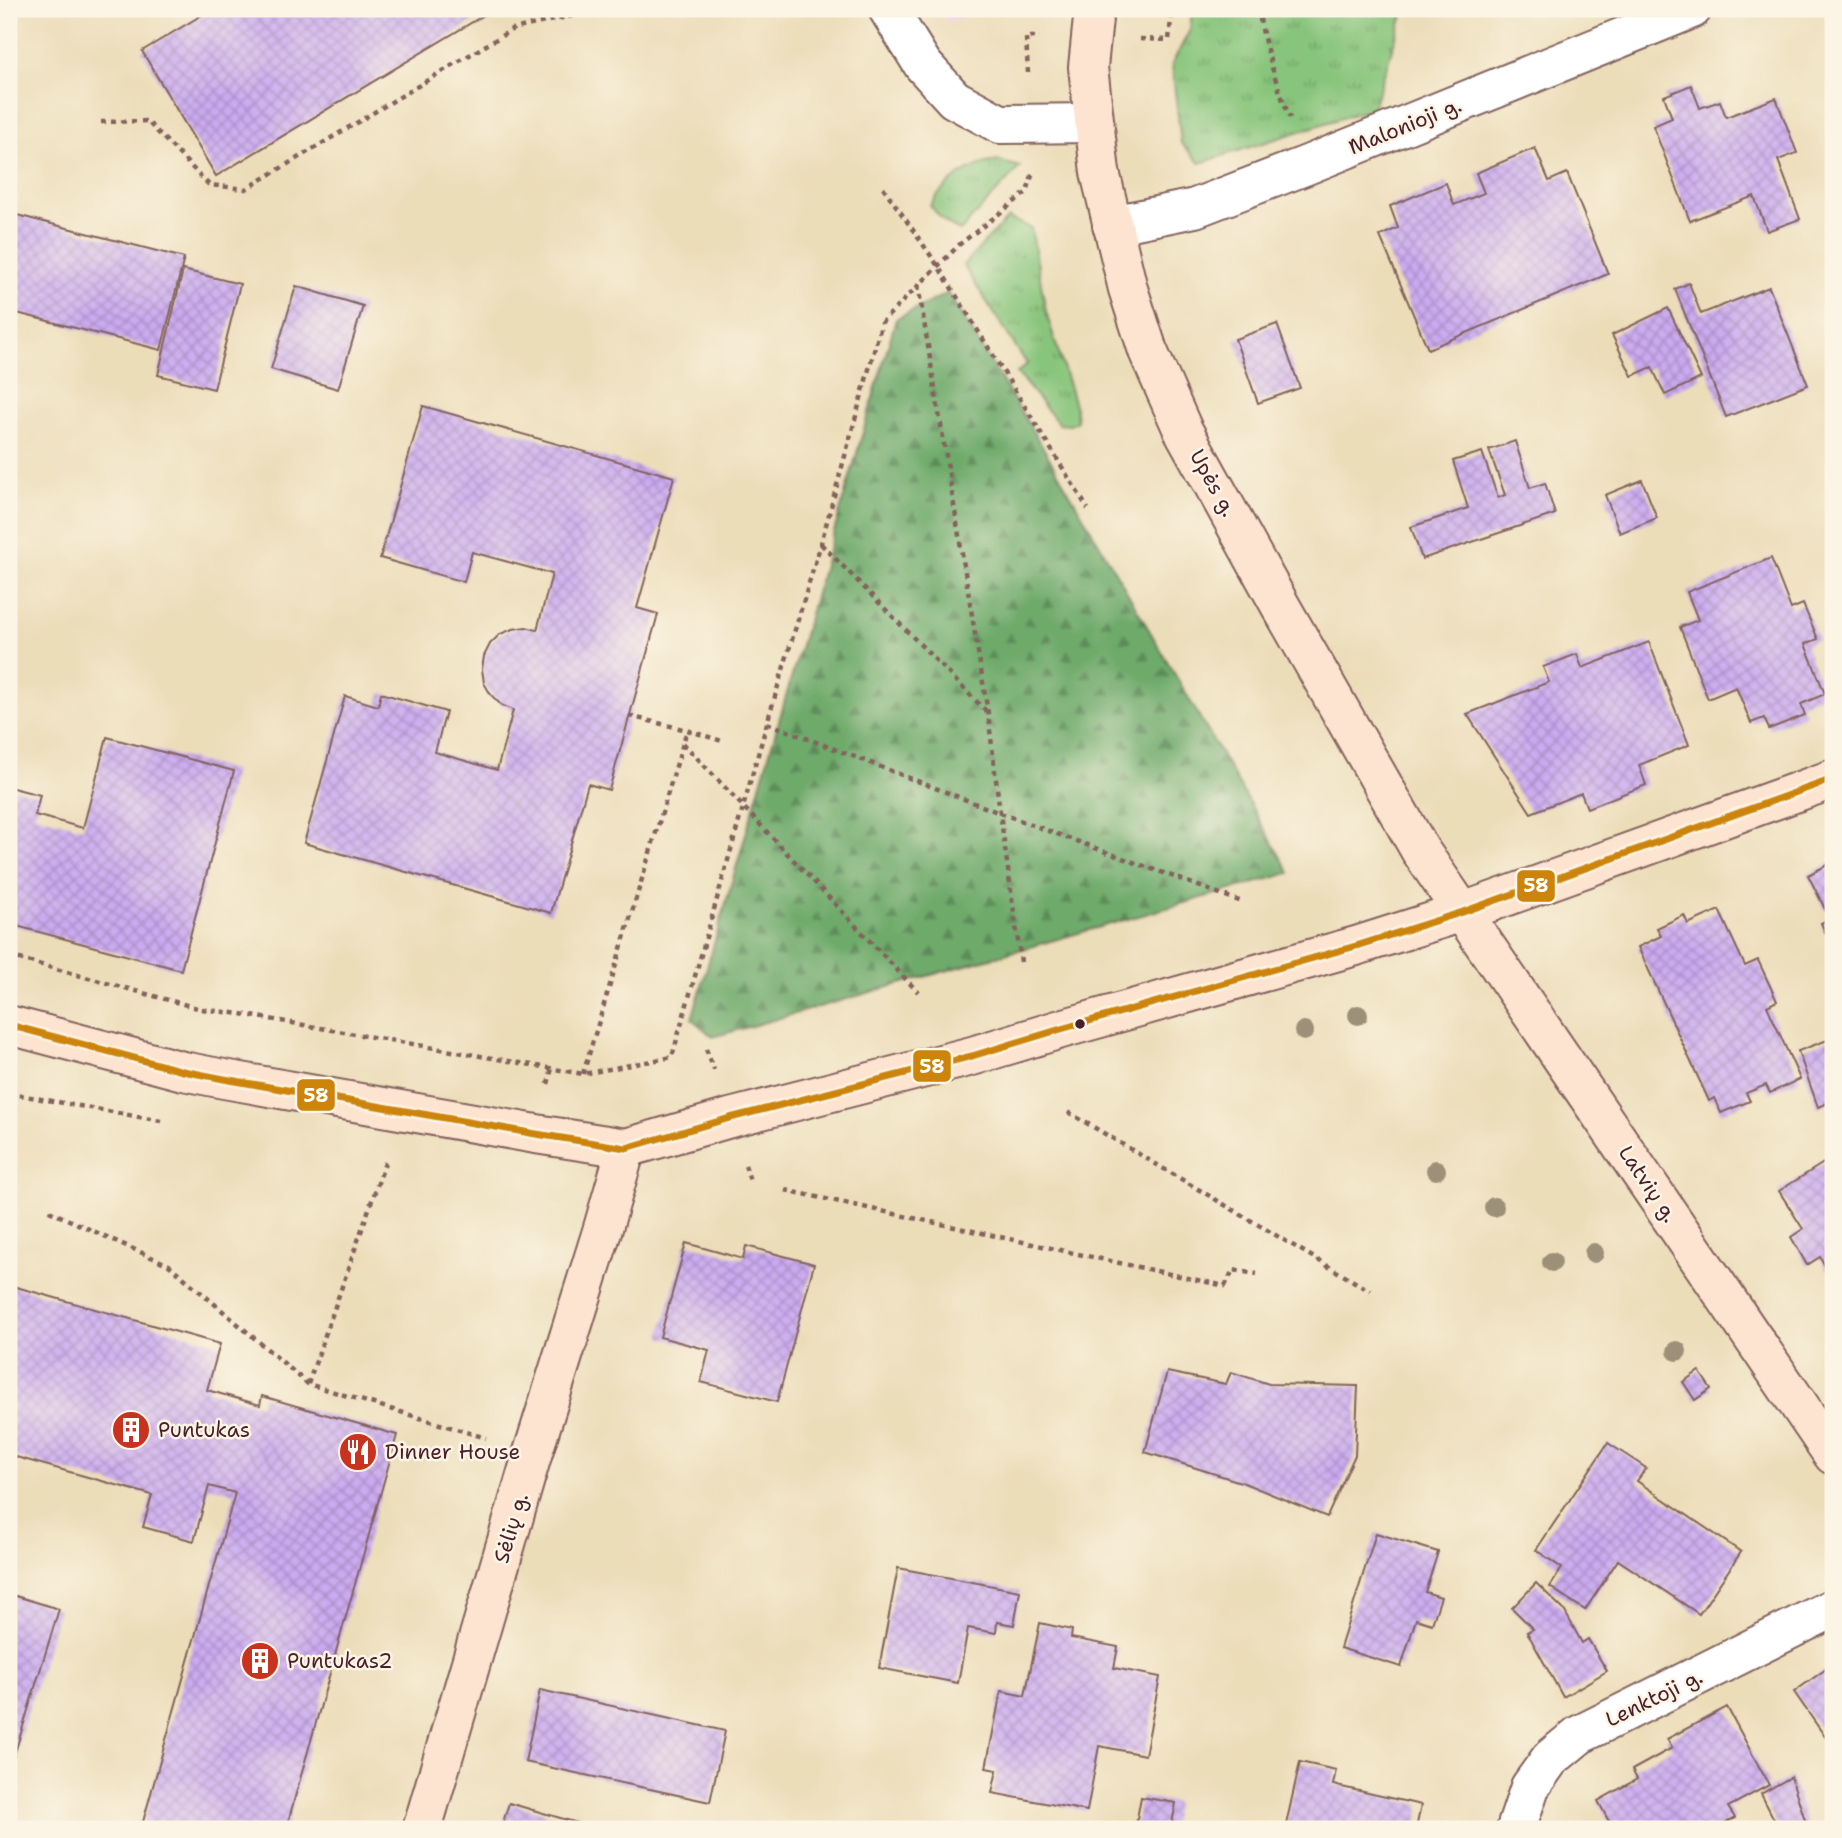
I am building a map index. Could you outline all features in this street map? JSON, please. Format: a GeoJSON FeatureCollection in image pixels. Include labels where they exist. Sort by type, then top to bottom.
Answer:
{"type":"FeatureCollection","features":[{"type":"Feature","properties":{"kind":"street"},"geometry":{"type":"LineString","coordinates":[[888,9],[923,65],[954,99],[1000,124],[1093,123]]}},
{"type":"Feature","properties":{"kind":"street","name":"Upės g."},"geometry":{"type":"LineString","coordinates":[[1094,9],[1088,67],[1100,172],[1128,289],[1149,351],[1184,430],[1280,605],[1420,850],[1463,912]]}},
{"type":"Feature","properties":{"kind":"street","name":"Malonioji g."},"geometry":{"type":"LineString","coordinates":[[1112,225],[1195,208],[1692,9]]}},
{"type":"Feature","properties":{"kind":"street"},"geometry":{"type":"LineString","coordinates":[[9,1025],[183,1071],[626,1148],[730,1118],[972,1056],[1356,946],[1463,912],[1833,779]]}},
{"type":"Feature","properties":{"kind":"street","name":"Latvių g."},"geometry":{"type":"LineString","coordinates":[[1463,912],[1833,1455]]}},
{"type":"Feature","properties":{"kind":"street","name":"Sėlių g."},"geometry":{"type":"LineString","coordinates":[[422,1829],[626,1148]]}},
{"type":"Feature","properties":{"kind":"street","name":"Lenktoji g."},"geometry":{"type":"LineString","coordinates":[[1516,1829],[1530,1787],[1550,1759],[1579,1735],[1833,1608]]}},
{"type":"Feature","properties":{"kind":"path"},"geometry":{"type":"LineString","coordinates":[[101,122],[147,121],[209,185],[246,188],[513,29],[603,9]]}},
{"type":"Feature","properties":{"kind":"path"},"geometry":{"type":"LineString","coordinates":[[1172,10],[1209,9]]}},
{"type":"Feature","properties":{"kind":"path"},"geometry":{"type":"LineString","coordinates":[[1258,9],[1265,47],[1278,90],[1307,165]]}},
{"type":"Feature","properties":{"kind":"path"},"geometry":{"type":"LineString","coordinates":[[9,956],[201,1009],[583,1074],[672,1057],[882,322],[960,244],[1027,192],[1034,170],[1030,123]]}},
{"type":"Feature","properties":{"kind":"path"},"geometry":{"type":"LineString","coordinates":[[883,187],[938,266],[1088,509]]}},
{"type":"Feature","properties":{"kind":"path"},"geometry":{"type":"LineString","coordinates":[[918,285],[988,713],[999,813],[1021,962]]}},
{"type":"Feature","properties":{"kind":"path"},"geometry":{"type":"LineString","coordinates":[[821,543],[988,713]]}},
{"type":"Feature","properties":{"kind":"path"},"geometry":{"type":"LineString","coordinates":[[629,716],[726,741]]}},
{"type":"Feature","properties":{"kind":"path"},"geometry":{"type":"LineString","coordinates":[[767,723],[999,813],[1242,902]]}},
{"type":"Feature","properties":{"kind":"path"},"geometry":{"type":"LineString","coordinates":[[583,1074],[687,730]]}},
{"type":"Feature","properties":{"kind":"path"},"geometry":{"type":"LineString","coordinates":[[683,743],[918,992]]}},
{"type":"Feature","properties":{"kind":"path"},"geometry":{"type":"LineString","coordinates":[[1068,1112],[1370,1291]]}},
{"type":"Feature","properties":{"kind":"path"},"geometry":{"type":"LineString","coordinates":[[308,1384],[387,1154]]}},
{"type":"Feature","properties":{"kind":"path"},"geometry":{"type":"LineString","coordinates":[[785,1190],[1225,1286],[1233,1270],[1257,1274]]}},
{"type":"Feature","properties":{"kind":"path"},"geometry":{"type":"LineString","coordinates":[[50,1211],[169,1265],[308,1384],[533,1452]]}},
{"type":"Feature","properties":{"kind":"shaded area"},"geometry":{"type":"Polygon","coordinates":[[[938,9],[992,9],[947,23],[938,9]]]}},
{"type":"Feature","properties":{"kind":"green space"},"geometry":{"type":"Polygon","coordinates":[[[1192,9],[1405,9],[1373,108],[1200,163],[1181,143],[1172,64],[1190,30],[1192,9]]]}},
{"type":"Feature","properties":{"kind":"green space"},"geometry":{"type":"Polygon","coordinates":[[[998,161],[1020,167],[960,231],[943,220],[930,205],[943,189],[969,170],[998,161]]]}},
{"type":"Feature","properties":{"kind":"green space"},"geometry":{"type":"Polygon","coordinates":[[[1008,218],[1031,228],[1046,312],[1075,405],[1077,421],[1070,425],[1059,424],[1017,373],[1027,364],[963,265],[1008,218]]]}},
{"type":"Feature","properties":{"kind":"green space"},"geometry":{"type":"Polygon","coordinates":[[[948,293],[1047,454],[1290,873],[713,1037],[692,1019],[896,319],[948,293]]]}},
{"type":"Feature","properties":{"kind":"building"},"geometry":{"type":"Polygon","coordinates":[[[212,9],[494,9],[216,176],[142,51],[212,9]]]}},
{"type":"Feature","properties":{"kind":"building"},"geometry":{"type":"Polygon","coordinates":[[[1691,85],[1700,108],[1720,101],[1726,117],[1776,98],[1797,153],[1778,160],[1800,219],[1767,231],[1754,196],[1690,221],[1653,126],[1672,118],[1664,96],[1691,85]]]}},
{"type":"Feature","properties":{"kind":"building"},"geometry":{"type":"Polygon","coordinates":[[[1535,148],[1549,181],[1567,173],[1608,274],[1428,349],[1380,236],[1398,228],[1390,206],[1446,183],[1454,205],[1484,193],[1476,173],[1535,148]]]}},
{"type":"Feature","properties":{"kind":"building"},"geometry":{"type":"Polygon","coordinates":[[[9,213],[184,258],[161,350],[17,313],[16,319],[9,317],[9,213]]]}},
{"type":"Feature","properties":{"kind":"building"},"geometry":{"type":"Polygon","coordinates":[[[183,270],[240,284],[214,389],[158,375],[183,270]]]}},
{"type":"Feature","properties":{"kind":"building"},"geometry":{"type":"Polygon","coordinates":[[[1689,283],[1701,314],[1769,287],[1808,385],[1726,417],[1675,289],[1689,283]]]}},
{"type":"Feature","properties":{"kind":"building"},"geometry":{"type":"Polygon","coordinates":[[[296,286],[363,306],[338,389],[271,369],[296,286]]]}},
{"type":"Feature","properties":{"kind":"building"},"geometry":{"type":"Polygon","coordinates":[[[1668,308],[1701,378],[1665,395],[1652,367],[1632,376],[1612,335],[1668,308]]]}},
{"type":"Feature","properties":{"kind":"building"},"geometry":{"type":"Polygon","coordinates":[[[1277,324],[1300,388],[1258,403],[1235,339],[1277,324]]]}},
{"type":"Feature","properties":{"kind":"building"},"geometry":{"type":"Polygon","coordinates":[[[423,406],[674,477],[637,608],[658,614],[609,790],[588,784],[551,913],[304,843],[345,696],[378,706],[381,693],[446,712],[435,752],[497,770],[513,710],[501,705],[484,683],[484,656],[490,644],[500,634],[526,627],[537,630],[552,574],[472,552],[464,582],[380,558],[423,406]]]}},
{"type":"Feature","properties":{"kind":"building"},"geometry":{"type":"Polygon","coordinates":[[[1515,441],[1530,488],[1545,483],[1555,514],[1422,559],[1411,527],[1468,508],[1453,461],[1482,452],[1498,498],[1505,495],[1489,450],[1515,441]]]}},
{"type":"Feature","properties":{"kind":"building"},"geometry":{"type":"Polygon","coordinates":[[[1642,480],[1657,518],[1620,533],[1605,495],[1642,480]]]}},
{"type":"Feature","properties":{"kind":"building"},"geometry":{"type":"Polygon","coordinates":[[[1771,558],[1791,609],[1803,604],[1818,639],[1805,644],[1825,694],[1801,704],[1805,715],[1769,729],[1764,718],[1751,723],[1736,687],[1708,699],[1680,627],[1698,620],[1687,592],[1771,558]]]}},
{"type":"Feature","properties":{"kind":"building"},"geometry":{"type":"Polygon","coordinates":[[[1649,642],[1689,745],[1639,765],[1646,785],[1587,808],[1581,793],[1531,813],[1467,714],[1549,682],[1543,667],[1577,654],[1582,668],[1649,642]]]}},
{"type":"Feature","properties":{"kind":"building"},"geometry":{"type":"Polygon","coordinates":[[[107,737],[234,771],[181,970],[9,924],[9,787],[40,795],[35,815],[83,828],[107,737]]]}},
{"type":"Feature","properties":{"kind":"building"},"geometry":{"type":"Polygon","coordinates":[[[1833,862],[1833,948],[1821,923],[1830,919],[1808,875],[1833,862]]]}},
{"type":"Feature","properties":{"kind":"building"},"geometry":{"type":"Polygon","coordinates":[[[1719,910],[1745,966],[1758,960],[1777,1001],[1767,1006],[1800,1079],[1770,1093],[1766,1085],[1746,1093],[1750,1101],[1721,1113],[1714,1098],[1709,1101],[1638,947],[1661,936],[1657,928],[1684,915],[1688,924],[1719,910]]]}},
{"type":"Feature","properties":{"kind":"building"},"geometry":{"type":"Polygon","coordinates":[[[1833,1038],[1833,1101],[1818,1107],[1798,1051],[1833,1038]]]}},
{"type":"Feature","properties":{"kind":"building"},"geometry":{"type":"Polygon","coordinates":[[[1833,1157],[1833,1280],[1820,1257],[1807,1265],[1791,1237],[1803,1229],[1779,1191],[1833,1157]]]}},
{"type":"Feature","properties":{"kind":"building"},"geometry":{"type":"Polygon","coordinates":[[[686,1243],[743,1259],[746,1246],[814,1264],[777,1402],[701,1382],[709,1350],[660,1337],[686,1243]]]}},
{"type":"Feature","properties":{"kind":"building","name":"Puntukas2"},"geometry":{"type":"Polygon","coordinates":[[[9,1285],[220,1344],[207,1390],[260,1405],[262,1396],[397,1435],[286,1829],[141,1829],[235,1493],[209,1486],[194,1541],[143,1527],[152,1495],[9,1455],[9,1285]]]}},
{"type":"Feature","properties":{"kind":"building"},"geometry":{"type":"Polygon","coordinates":[[[1699,1371],[1711,1389],[1695,1400],[1683,1382],[1699,1371]]]}},
{"type":"Feature","properties":{"kind":"building"},"geometry":{"type":"Polygon","coordinates":[[[1167,1372],[1226,1384],[1231,1372],[1269,1384],[1358,1386],[1355,1455],[1327,1517],[1244,1483],[1145,1452],[1167,1372]]]}},
{"type":"Feature","properties":{"kind":"building"},"geometry":{"type":"Polygon","coordinates":[[[1608,1443],[1646,1468],[1637,1481],[1741,1552],[1699,1614],[1618,1560],[1585,1610],[1550,1587],[1562,1568],[1536,1550],[1608,1443]]]}},
{"type":"Feature","properties":{"kind":"building"},"geometry":{"type":"Polygon","coordinates":[[[1376,1533],[1438,1552],[1425,1592],[1441,1597],[1432,1624],[1416,1619],[1401,1667],[1340,1648],[1376,1533]]]}},
{"type":"Feature","properties":{"kind":"building"},"geometry":{"type":"Polygon","coordinates":[[[898,1568],[1020,1591],[1014,1625],[997,1622],[996,1633],[968,1628],[958,1683],[879,1668],[898,1568]]]}},
{"type":"Feature","properties":{"kind":"building"},"geometry":{"type":"Polygon","coordinates":[[[1536,1583],[1564,1610],[1582,1643],[1588,1639],[1607,1671],[1563,1697],[1527,1632],[1533,1629],[1512,1608],[1536,1583]]]}},
{"type":"Feature","properties":{"kind":"building"},"geometry":{"type":"Polygon","coordinates":[[[9,1594],[59,1609],[9,1772],[9,1594]]]}},
{"type":"Feature","properties":{"kind":"building"},"geometry":{"type":"Polygon","coordinates":[[[1040,1623],[1072,1630],[1071,1638],[1118,1647],[1114,1668],[1160,1677],[1145,1755],[1099,1746],[1087,1811],[992,1793],[997,1770],[986,1768],[1001,1691],[1025,1696],[1040,1623]]]}},
{"type":"Feature","properties":{"kind":"building"},"geometry":{"type":"Polygon","coordinates":[[[1833,1664],[1833,1748],[1794,1692],[1833,1664]]]}},
{"type":"Feature","properties":{"kind":"building"},"geometry":{"type":"Polygon","coordinates":[[[540,1690],[725,1731],[710,1802],[525,1762],[540,1690]]]}},
{"type":"Feature","properties":{"kind":"building"},"geometry":{"type":"Polygon","coordinates":[[[1727,1707],[1769,1785],[1728,1807],[1735,1818],[1715,1829],[1613,1829],[1598,1801],[1637,1779],[1632,1770],[1672,1748],[1667,1739],[1727,1707]]]}},
{"type":"Feature","properties":{"kind":"building"},"geometry":{"type":"Polygon","coordinates":[[[1300,1762],[1336,1770],[1333,1785],[1421,1805],[1416,1829],[1285,1829],[1300,1762]]]}},
{"type":"Feature","properties":{"kind":"building"},"geometry":{"type":"Polygon","coordinates":[[[1791,1777],[1808,1829],[1779,1829],[1761,1794],[1791,1777]]]}},
{"type":"Feature","properties":{"kind":"building"},"geometry":{"type":"Polygon","coordinates":[[[1141,1797],[1176,1803],[1171,1829],[1135,1829],[1141,1797]]]}},
{"type":"Feature","properties":{"kind":"building"},"geometry":{"type":"Polygon","coordinates":[[[509,1803],[598,1829],[501,1829],[509,1803]]]}},
{"type":"Feature","properties":{"kind":"transit line","name":"58"},"geometry":{"type":"LineString","coordinates":[[9,1025],[183,1071],[626,1148],[730,1118],[972,1056],[1356,946],[1463,912],[1833,779]]}},
{"type":"Feature","properties":{"kind":"place","name":"Puntukas"},"geometry":{"type":"Point","coordinates":[131,1430]}},
{"type":"Feature","properties":{"kind":"place","name":"Dinner House"},"geometry":{"type":"Point","coordinates":[358,1452]}},
{"type":"Feature","properties":{"kind":"place","name":"Puntukas2"},"geometry":{"type":"Point","coordinates":[260,1661]}}]}
